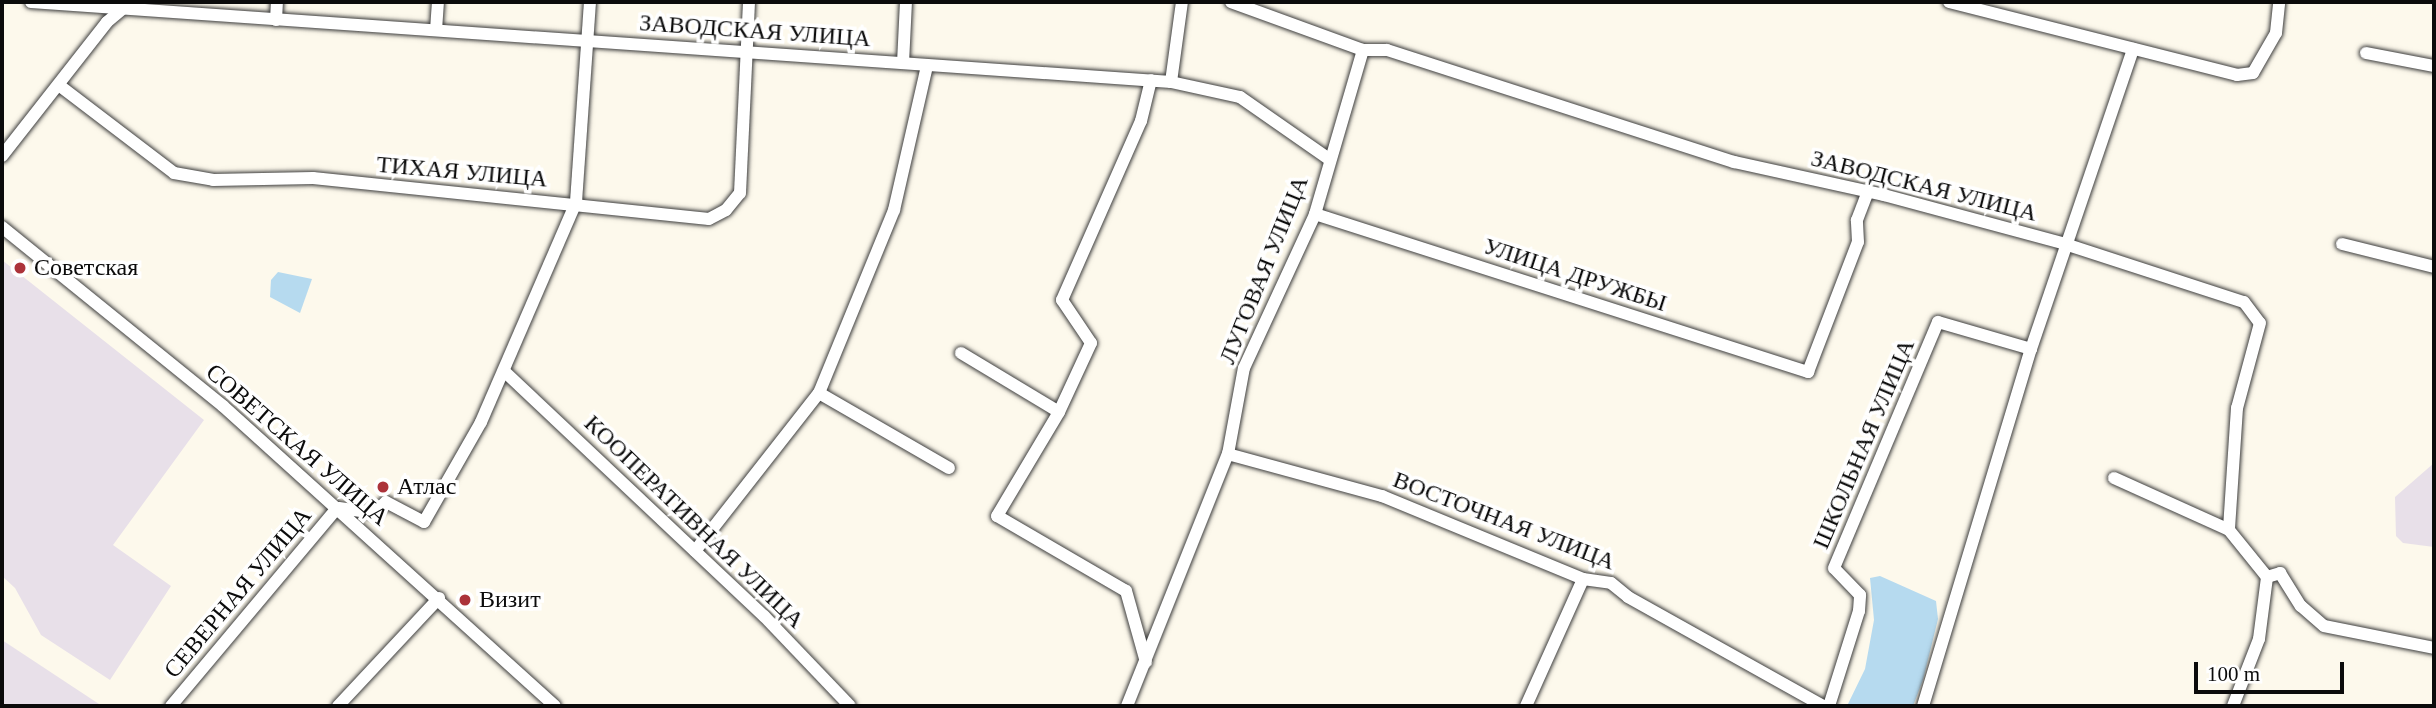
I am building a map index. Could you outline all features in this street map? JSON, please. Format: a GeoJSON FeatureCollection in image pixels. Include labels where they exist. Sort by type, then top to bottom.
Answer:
{"type":"FeatureCollection","features":[{"type":"Feature","properties":{"kind":"street","name":"ЗАВОДСКАЯ УЛИЦА"},"geometry":{"type":"LineString","coordinates":[[31,2],[126,5],[276,20],[1171,82],[1240,97],[1329,159]]}},
{"type":"Feature","properties":{"kind":"street"},"geometry":{"type":"LineString","coordinates":[[276,20],[277,2]]}},
{"type":"Feature","properties":{"kind":"street"},"geometry":{"type":"LineString","coordinates":[[436,30],[438,2]]}},
{"type":"Feature","properties":{"kind":"street"},"geometry":{"type":"LineString","coordinates":[[337,508],[374,513],[386,502],[424,523],[505,372],[576,202],[590,2]]}},
{"type":"Feature","properties":{"kind":"street","name":"ТИХАЯ УЛИЦА"},"geometry":{"type":"LineString","coordinates":[[60,86],[174,173],[213,180],[313,178],[426,192],[576,202],[709,219],[726,210],[740,193],[749,2]]}},
{"type":"Feature","properties":{"kind":"street"},"geometry":{"type":"LineString","coordinates":[[903,63],[906,2]]}},
{"type":"Feature","properties":{"kind":"street"},"geometry":{"type":"LineString","coordinates":[[1171,82],[1182,2]]}},
{"type":"Feature","properties":{"kind":"street","name":"ЗАВОДСКАЯ УЛИЦА"},"geometry":{"type":"LineString","coordinates":[[1231,2],[1363,50],[1387,50],[1734,162],[1868,192],[2065,244],[2244,302],[2260,323],[2237,408],[2229,530]]}},
{"type":"Feature","properties":{"kind":"street"},"geometry":{"type":"LineString","coordinates":[[1949,2],[2237,75],[2253,73],[2276,33],[2279,2]]}},
{"type":"Feature","properties":{"kind":"street"},"geometry":{"type":"LineString","coordinates":[[2,156],[60,86],[107,22],[126,5]]}},
{"type":"Feature","properties":{"kind":"street","name":"ЛУГОВАЯ УЛИЦА"},"geometry":{"type":"LineString","coordinates":[[1131,706],[1228,454],[1244,368],[1315,214],[1363,50]]}},
{"type":"Feature","properties":{"kind":"street"},"geometry":{"type":"LineString","coordinates":[[1923,706],[2031,349],[2133,50]]}},
{"type":"Feature","properties":{"kind":"street"},"geometry":{"type":"LineString","coordinates":[[2367,53],[2434,66]]}},
{"type":"Feature","properties":{"kind":"street"},"geometry":{"type":"LineString","coordinates":[[695,551],[819,393],[894,210],[928,66]]}},
{"type":"Feature","properties":{"kind":"street"},"geometry":{"type":"LineString","coordinates":[[1146,662],[1126,591],[997,516],[1059,412],[1091,342],[1062,300],[1140,121],[1151,80]]}},
{"type":"Feature","properties":{"kind":"street","name":"УЛИЦА ДРУЖБЫ"},"geometry":{"type":"LineString","coordinates":[[1315,214],[1808,372],[1858,242],[1857,220],[1868,192]]}},
{"type":"Feature","properties":{"kind":"street","name":"СОВЕТСКАЯ УЛИЦА"},"geometry":{"type":"LineString","coordinates":[[2,227],[223,406],[439,598],[555,706]]}},
{"type":"Feature","properties":{"kind":"street"},"geometry":{"type":"LineString","coordinates":[[2342,244],[2434,267]]}},
{"type":"Feature","properties":{"kind":"street","name":"ШКОЛЬНАЯ УЛИЦА"},"geometry":{"type":"LineString","coordinates":[[1829,706],[1859,603],[1854,587],[1834,568],[1938,322],[2031,349]]}},
{"type":"Feature","properties":{"kind":"street"},"geometry":{"type":"LineString","coordinates":[[961,353],[1059,412]]}},
{"type":"Feature","properties":{"kind":"street","name":"КООПЕРАТИВНАЯ УЛИЦА"},"geometry":{"type":"LineString","coordinates":[[505,372],[695,551],[850,706]]}},
{"type":"Feature","properties":{"kind":"street"},"geometry":{"type":"LineString","coordinates":[[819,393],[949,468]]}},
{"type":"Feature","properties":{"kind":"street","name":"ВОСТОЧНАЯ УЛИЦА"},"geometry":{"type":"LineString","coordinates":[[1228,454],[1382,496],[1583,579],[1611,583],[1628,597],[1823,706]]}},
{"type":"Feature","properties":{"kind":"street"},"geometry":{"type":"LineString","coordinates":[[2114,478],[2229,530],[2267,577],[2259,639],[2233,706]]}},
{"type":"Feature","properties":{"kind":"street","name":"СЕВЕРНАЯ УЛИЦА"},"geometry":{"type":"LineString","coordinates":[[171,706],[337,508]]}},
{"type":"Feature","properties":{"kind":"street"},"geometry":{"type":"LineString","coordinates":[[2267,577],[2280,573],[2301,606],[2324,626],[2434,648]]}},
{"type":"Feature","properties":{"kind":"street"},"geometry":{"type":"LineString","coordinates":[[1526,706],[1583,579]]}},
{"type":"Feature","properties":{"kind":"street"},"geometry":{"type":"LineString","coordinates":[[338,706],[439,598]]}},
{"type":"Feature","properties":{"kind":"shaded area"},"geometry":{"type":"Polygon","coordinates":[[[2,260],[204,420],[113,545],[171,586],[110,680],[41,635],[15,588],[2,576],[2,260]]]}},
{"type":"Feature","properties":{"kind":"shaded area"},"geometry":{"type":"Polygon","coordinates":[[[2434,463],[2434,547],[2403,543],[2396,536],[2395,497],[2434,463]]]}},
{"type":"Feature","properties":{"kind":"shaded area"},"geometry":{"type":"Polygon","coordinates":[[[2,640],[102,706],[2,706],[2,640]]]}},
{"type":"Feature","properties":{"kind":"water"},"geometry":{"type":"Polygon","coordinates":[[[278,272],[312,279],[300,313],[270,297],[271,280],[278,272]]]}},
{"type":"Feature","properties":{"kind":"water"},"geometry":{"type":"Polygon","coordinates":[[[1880,576],[1936,601],[1938,619],[1923,680],[1913,706],[1847,706],[1865,669],[1874,620],[1870,578],[1880,576]]]}},
{"type":"Feature","properties":{"kind":"place","name":"Советская"},"geometry":{"type":"Point","coordinates":[20,268]}},
{"type":"Feature","properties":{"kind":"place","name":"Атлас"},"geometry":{"type":"Point","coordinates":[383,487]}},
{"type":"Feature","properties":{"kind":"place","name":"Визит"},"geometry":{"type":"Point","coordinates":[465,600]}}]}
